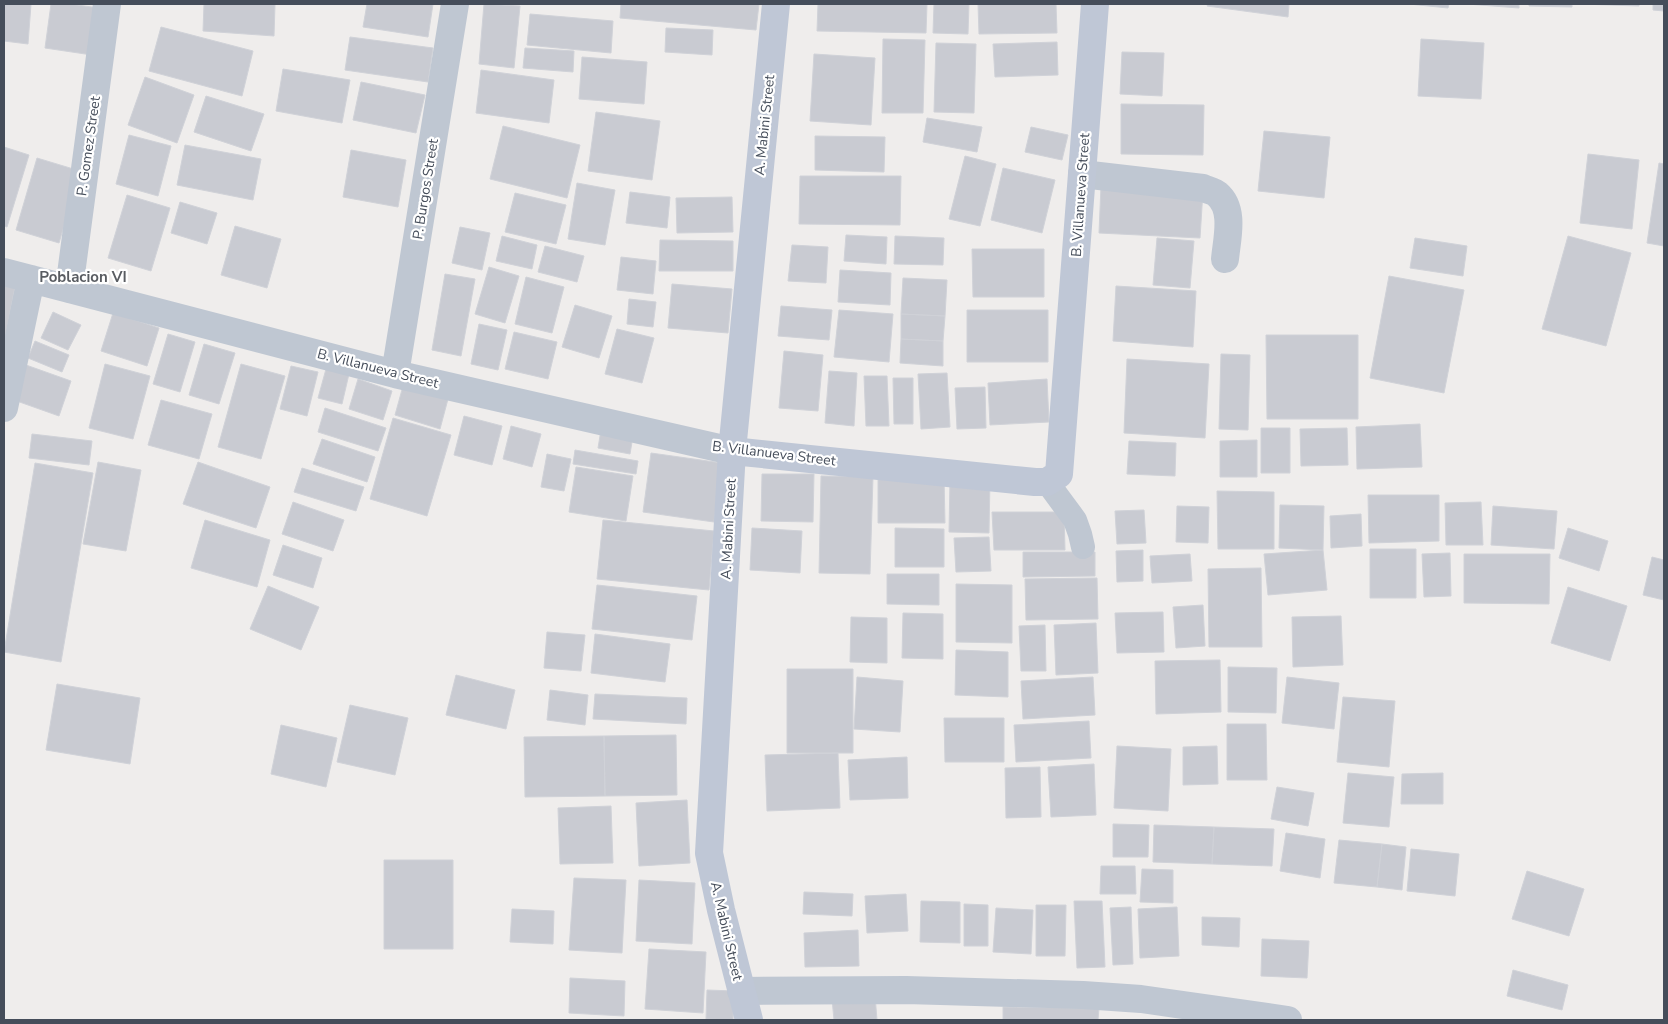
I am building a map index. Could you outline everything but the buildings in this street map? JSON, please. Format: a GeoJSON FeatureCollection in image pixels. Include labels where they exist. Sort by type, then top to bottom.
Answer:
{"type":"FeatureCollection","features":[{"type":"Feature","properties":{"kind":"main road","name":"A. Mabini Street"},"geometry":{"type":"LineString","coordinates":[[749,1020],[709,853],[732,451],[776,4]]}},
{"type":"Feature","properties":{"kind":"main road","name":"B. Villanueva Street"},"geometry":{"type":"LineString","coordinates":[[732,451],[1047,482],[1059,474],[1094,4]]}},
{"type":"Feature","properties":{"kind":"street","name":"P. Gomez Street"},"geometry":{"type":"LineString","coordinates":[[69,289],[107,4]]}},
{"type":"Feature","properties":{"kind":"street","name":"P. Burgos Street"},"geometry":{"type":"LineString","coordinates":[[396,374],[455,4]]}},
{"type":"Feature","properties":{"kind":"street"},"geometry":{"type":"LineString","coordinates":[[1082,174],[1203,188],[1216,193],[1225,203],[1228,212],[1225,259]]}},
{"type":"Feature","properties":{"kind":"street","name":"B. Villanueva Street"},"geometry":{"type":"LineString","coordinates":[[4,272],[396,374],[732,451]]}},
{"type":"Feature","properties":{"kind":"street"},"geometry":{"type":"LineString","coordinates":[[4,408],[31,280]]}},
{"type":"Feature","properties":{"kind":"street"},"geometry":{"type":"LineString","coordinates":[[741,991],[906,990],[1141,998],[1288,1020]]}},
{"type":"Feature","properties":{"kind":"lane"},"geometry":{"type":"LineString","coordinates":[[1047,482],[1075,520],[1083,547]]}},
{"type":"Feature","properties":{"kind":"district","name":"Poblacion VI"},"geometry":{"type":"Point","coordinates":[83,277]}}]}
